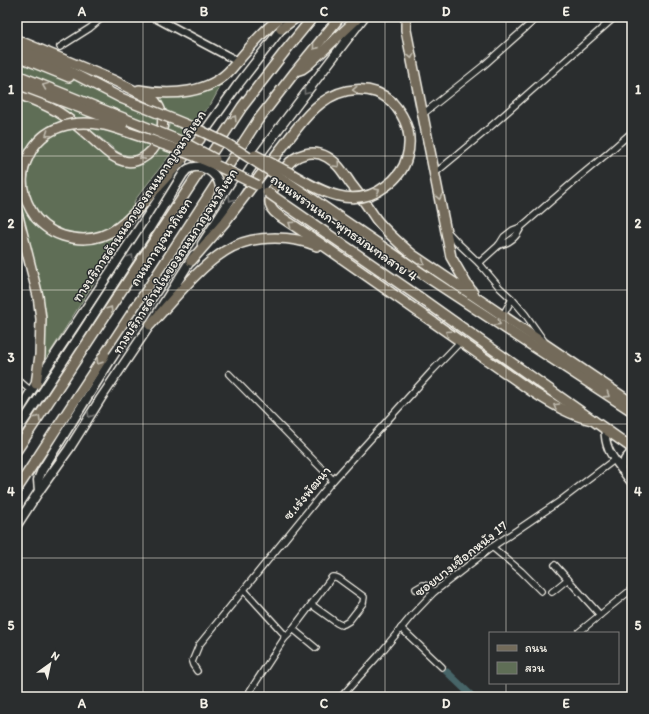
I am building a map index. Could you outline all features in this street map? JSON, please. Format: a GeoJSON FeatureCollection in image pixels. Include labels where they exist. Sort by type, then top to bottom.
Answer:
{"type":"FeatureCollection","features":[{"type":"Feature","properties":{"kind":"main road"},"geometry":{"type":"LineString","coordinates":[[129,89],[161,93],[175,93],[212,84],[232,68],[261,34],[281,17]]}},
{"type":"Feature","properties":{"kind":"main road","name":"ทางบริการด้านนอกของถนนกาญจนาภิเษก"},"geometry":{"type":"LineString","coordinates":[[17,414],[171,181],[232,92],[291,17]]}},
{"type":"Feature","properties":{"kind":"main road"},"geometry":{"type":"LineString","coordinates":[[281,29],[297,17]]}},
{"type":"Feature","properties":{"kind":"main road","name":"ถนนกาญจนาภิเษก"},"geometry":{"type":"LineString","coordinates":[[17,450],[242,107],[313,17]]}},
{"type":"Feature","properties":{"kind":"main road","name":"ถนนกาญจนาภิเษก"},"geometry":{"type":"LineString","coordinates":[[17,489],[258,120],[340,17]]}},
{"type":"Feature","properties":{"kind":"main road"},"geometry":{"type":"LineString","coordinates":[[295,72],[309,64],[360,17]]}},
{"type":"Feature","properties":{"kind":"main road","name":"ทางบริการด้านในของถนนกาญจนาภิเษก"},"geometry":{"type":"LineString","coordinates":[[17,525],[69,449],[260,154],[364,17]]}},
{"type":"Feature","properties":{"kind":"main road"},"geometry":{"type":"LineString","coordinates":[[406,17],[406,30],[451,257],[474,294],[486,305]]}},
{"type":"Feature","properties":{"kind":"main road"},"geometry":{"type":"LineString","coordinates":[[17,40],[115,81],[155,101],[162,111],[163,118],[161,134],[155,147],[145,156],[132,162],[126,162],[114,157],[63,115],[50,107],[17,93]]}},
{"type":"Feature","properties":{"kind":"main road"},"geometry":{"type":"LineString","coordinates":[[17,48],[55,64],[121,98]]}},
{"type":"Feature","properties":{"kind":"main road","name":"ถนนพรานนก-พุทธมณฑลสาย 4"},"geometry":{"type":"LineString","coordinates":[[17,56],[197,129],[226,143],[260,164],[430,279],[632,411]]}},
{"type":"Feature","properties":{"kind":"main road","name":"ถนนพรานนก-พุทธมณฑลสาย 4"},"geometry":{"type":"LineString","coordinates":[[17,75],[183,142],[228,166],[419,297],[632,448]]}},
{"type":"Feature","properties":{"kind":"main road"},"geometry":{"type":"LineString","coordinates":[[17,84],[167,141],[197,154],[217,166]]}},
{"type":"Feature","properties":{"kind":"main road"},"geometry":{"type":"LineString","coordinates":[[191,261],[224,224],[297,128],[305,118],[321,103],[337,94],[347,90],[365,90],[374,91],[387,97],[400,111],[406,123],[409,139],[408,154],[403,167],[394,180],[381,190],[366,196],[357,197],[339,196],[315,188],[267,161],[226,143]]}},
{"type":"Feature","properties":{"kind":"main road"},"geometry":{"type":"LineString","coordinates":[[200,139],[138,210],[124,223],[106,235],[88,239],[77,239],[64,237],[50,231],[36,218],[29,209],[24,198],[22,187],[25,164],[33,149],[43,136],[56,128],[73,124],[88,123],[110,126],[183,152],[217,166],[257,185]]}},
{"type":"Feature","properties":{"kind":"main road"},"geometry":{"type":"LineString","coordinates":[[592,420],[573,415],[548,402],[274,212],[270,204],[270,196],[286,166],[296,157],[312,153],[332,160],[341,169],[376,219],[394,238],[414,255],[632,403]]}},
{"type":"Feature","properties":{"kind":"main road"},"geometry":{"type":"LineString","coordinates":[[17,431],[149,229],[183,174],[188,169],[197,167],[211,172],[216,178],[220,187],[218,197],[214,205],[113,356],[42,470],[38,480],[39,491]]}},
{"type":"Feature","properties":{"kind":"main road"},"geometry":{"type":"LineString","coordinates":[[17,212],[38,296],[41,319],[40,354],[34,388]]}},
{"type":"Feature","properties":{"kind":"main road"},"geometry":{"type":"LineString","coordinates":[[150,325],[193,278],[210,262],[225,251],[240,244],[254,239],[285,238],[311,243],[335,254]]}},
{"type":"Feature","properties":{"kind":"street"},"geometry":{"type":"LineString","coordinates":[[60,47],[90,28],[103,17]]}},
{"type":"Feature","properties":{"kind":"street"},"geometry":{"type":"LineString","coordinates":[[154,17],[237,61]]}},
{"type":"Feature","properties":{"kind":"street"},"geometry":{"type":"LineString","coordinates":[[423,114],[483,66],[538,17]]}},
{"type":"Feature","properties":{"kind":"street"},"geometry":{"type":"LineString","coordinates":[[434,174],[613,18]]}},
{"type":"Feature","properties":{"kind":"street"},"geometry":{"type":"LineString","coordinates":[[478,263],[499,245],[508,243],[518,233],[521,227],[578,176],[608,154],[632,132]]}},
{"type":"Feature","properties":{"kind":"street"},"geometry":{"type":"LineString","coordinates":[[445,229],[512,299],[525,314],[546,344]]}},
{"type":"Feature","properties":{"kind":"street"},"geometry":{"type":"LineString","coordinates":[[502,316],[512,299]]}},
{"type":"Feature","properties":{"kind":"street","name":"ซ.เร่งพัฒนา"},"geometry":{"type":"LineString","coordinates":[[197,671],[192,665],[192,662],[197,649],[244,590],[333,480],[432,370],[460,342]]}},
{"type":"Feature","properties":{"kind":"street"},"geometry":{"type":"LineString","coordinates":[[229,374],[333,480]]}},
{"type":"Feature","properties":{"kind":"street"},"geometry":{"type":"LineString","coordinates":[[17,379],[34,388]]}},
{"type":"Feature","properties":{"kind":"street"},"geometry":{"type":"LineString","coordinates":[[605,429],[605,440],[608,449],[614,460],[632,483]]}},
{"type":"Feature","properties":{"kind":"street"},"geometry":{"type":"LineString","coordinates":[[621,469],[625,459],[632,451]]}},
{"type":"Feature","properties":{"kind":"street","name":"ซอยบางเชือกหนัง 17"},"geometry":{"type":"LineString","coordinates":[[341,697],[434,592],[492,547],[560,501],[614,460]]}},
{"type":"Feature","properties":{"kind":"street"},"geometry":{"type":"LineString","coordinates":[[492,547],[541,591]]}},
{"type":"Feature","properties":{"kind":"street"},"geometry":{"type":"LineString","coordinates":[[555,565],[600,615]]}},
{"type":"Feature","properties":{"kind":"street"},"geometry":{"type":"LineString","coordinates":[[246,697],[284,639],[312,605],[332,577],[338,578],[364,597],[362,603],[349,621],[341,625],[312,605]]}},
{"type":"Feature","properties":{"kind":"street"},"geometry":{"type":"LineString","coordinates":[[552,592],[568,579]]}},
{"type":"Feature","properties":{"kind":"street"},"geometry":{"type":"LineString","coordinates":[[416,589],[423,585],[427,586],[434,592]]}},
{"type":"Feature","properties":{"kind":"street"},"geometry":{"type":"LineString","coordinates":[[579,632],[632,589]]}},
{"type":"Feature","properties":{"kind":"street"},"geometry":{"type":"LineString","coordinates":[[244,590],[284,634],[284,639]]}},
{"type":"Feature","properties":{"kind":"street"},"geometry":{"type":"LineString","coordinates":[[401,628],[442,667]]}},
{"type":"Feature","properties":{"kind":"street"},"geometry":{"type":"LineString","coordinates":[[293,629],[316,648]]}},
{"type":"Feature","properties":{"kind":"green space"},"geometry":{"type":"Polygon","coordinates":[[[17,51],[157,116],[157,130],[148,149],[140,155],[135,156],[124,155],[118,152],[57,103],[17,81],[17,51]]]}},
{"type":"Feature","properties":{"kind":"green space"},"geometry":{"type":"Polygon","coordinates":[[[223,82],[211,104],[135,200],[127,230],[46,359],[44,358],[46,312],[17,197],[17,95],[50,109],[129,164],[161,142],[169,126],[169,121],[158,98],[175,97],[199,91],[223,82]]]}},
{"type":"Feature","properties":{"kind":"waterway"},"geometry":{"type":"LineString","coordinates":[[447,672],[473,697]]}}]}
